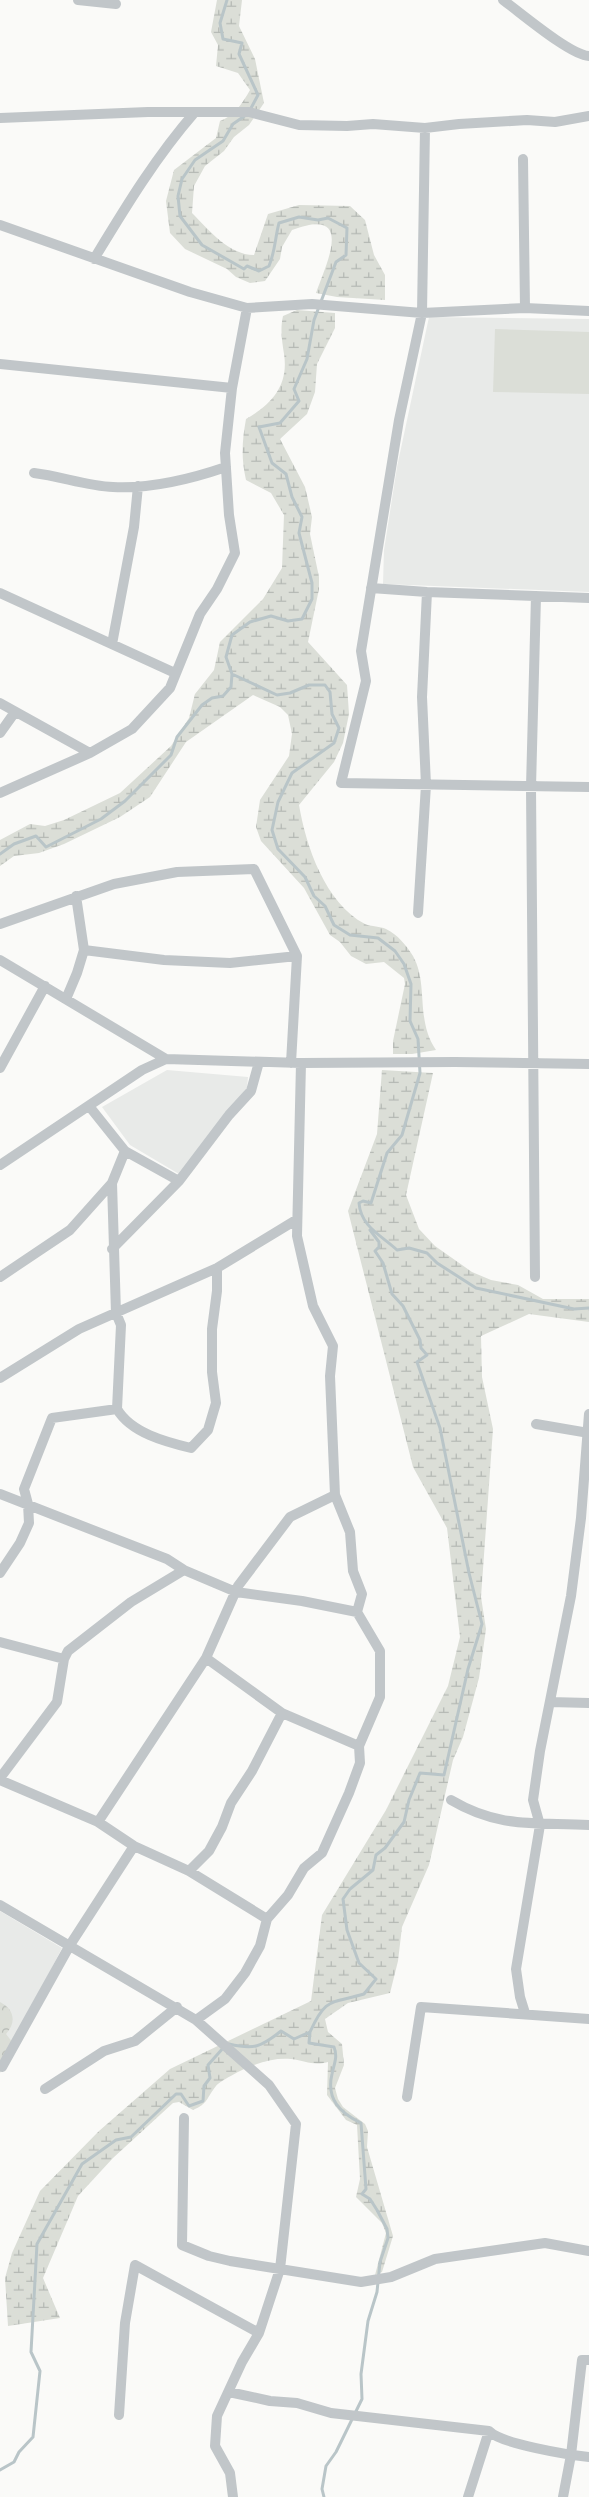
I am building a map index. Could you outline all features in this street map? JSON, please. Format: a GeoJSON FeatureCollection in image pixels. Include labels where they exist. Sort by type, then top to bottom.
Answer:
{"type":"FeatureCollection","features":[{"type":"Feature","properties":{"kind":"street"},"geometry":{"type":"LineString","coordinates":[[78,0],[116,4]]}},
{"type":"Feature","properties":{"kind":"street"},"geometry":{"type":"LineString","coordinates":[[503,0],[561,42],[584,56],[589,56]]}},
{"type":"Feature","properties":{"kind":"street"},"geometry":{"type":"LineString","coordinates":[[94,259],[137,186],[173,137],[195,112]]}},
{"type":"Feature","properties":{"kind":"street"},"geometry":{"type":"LineString","coordinates":[[0,118],[249,112],[299,125],[348,126],[373,124],[425,128],[466,123],[527,120],[555,122],[589,116]]}},
{"type":"Feature","properties":{"kind":"street"},"geometry":{"type":"LineString","coordinates":[[425,128],[422,313],[399,420],[361,651],[366,681],[341,783],[589,788]]}},
{"type":"Feature","properties":{"kind":"street"},"geometry":{"type":"LineString","coordinates":[[523,159],[525,308]]}},
{"type":"Feature","properties":{"kind":"street"},"geometry":{"type":"LineString","coordinates":[[0,226],[94,259],[247,308],[312,304],[422,313],[525,308],[589,311]]}},
{"type":"Feature","properties":{"kind":"street"},"geometry":{"type":"LineString","coordinates":[[0,793],[90,753],[132,729],[170,688],[174,673],[200,614],[218,589],[234,553],[229,515],[225,453],[232,388],[247,308]]}},
{"type":"Feature","properties":{"kind":"street"},"geometry":{"type":"LineString","coordinates":[[0,364],[232,388]]}},
{"type":"Feature","properties":{"kind":"street"},"geometry":{"type":"LineString","coordinates":[[34,472],[112,487],[138,486],[196,477],[226,467]]}},
{"type":"Feature","properties":{"kind":"street"},"geometry":{"type":"LineString","coordinates":[[112,644],[132,537],[138,486]]}},
{"type":"Feature","properties":{"kind":"street"},"geometry":{"type":"LineString","coordinates":[[371,588],[589,598]]}},
{"type":"Feature","properties":{"kind":"street"},"geometry":{"type":"LineString","coordinates":[[418,913],[426,785],[422,697],[427,592]]}},
{"type":"Feature","properties":{"kind":"street"},"geometry":{"type":"LineString","coordinates":[[0,593],[174,673]]}},
{"type":"Feature","properties":{"kind":"street"},"geometry":{"type":"LineString","coordinates":[[535,1277],[531,787],[536,596]]}},
{"type":"Feature","properties":{"kind":"street"},"geometry":{"type":"LineString","coordinates":[[0,703],[90,753]]}},
{"type":"Feature","properties":{"kind":"street"},"geometry":{"type":"LineString","coordinates":[[0,733],[15,712]]}},
{"type":"Feature","properties":{"kind":"street"},"geometry":{"type":"LineString","coordinates":[[0,924],[114,884],[177,872],[254,869],[297,956],[297,1236],[313,1306],[333,1346],[330,1376],[335,1495],[350,1532],[353,1571],[362,1594],[357,1612],[380,1651],[380,1697],[359,1746],[360,1763],[322,1853],[304,1868],[288,1895],[267,1920],[260,1946],[245,1974],[225,1999],[196,2020]]}},
{"type":"Feature","properties":{"kind":"street"},"geometry":{"type":"LineString","coordinates":[[66,999],[78,973],[84,950],[76,896]]}},
{"type":"Feature","properties":{"kind":"street"},"geometry":{"type":"LineString","coordinates":[[84,950],[164,960],[230,963],[297,956]]}},
{"type":"Feature","properties":{"kind":"street"},"geometry":{"type":"LineString","coordinates":[[0,960],[166,1059]]}},
{"type":"Feature","properties":{"kind":"street"},"geometry":{"type":"LineString","coordinates":[[0,1068],[45,986]]}},
{"type":"Feature","properties":{"kind":"street"},"geometry":{"type":"LineString","coordinates":[[0,1165],[142,1070],[166,1059],[296,1063],[533,1062],[589,1064]]}},
{"type":"Feature","properties":{"kind":"street"},"geometry":{"type":"LineString","coordinates":[[112,1249],[179,1181],[229,1115],[251,1091],[259,1062]]}},
{"type":"Feature","properties":{"kind":"street"},"geometry":{"type":"LineString","coordinates":[[89,1106],[125,1151],[179,1181]]}},
{"type":"Feature","properties":{"kind":"street"},"geometry":{"type":"LineString","coordinates":[[0,1277],[70,1230],[112,1183],[125,1151]]}},
{"type":"Feature","properties":{"kind":"street"},"geometry":{"type":"LineString","coordinates":[[112,1183],[112,1249],[116,1281],[116,1313],[120,1325],[116,1409],[122,1419],[163,1441],[192,1448],[208,1430],[216,1403],[212,1372],[212,1329],[217,1291],[217,1268]]}},
{"type":"Feature","properties":{"kind":"street"},"geometry":{"type":"LineString","coordinates":[[0,1378],[79,1329],[217,1268],[296,1220]]}},
{"type":"Feature","properties":{"kind":"street"},"geometry":{"type":"LineString","coordinates":[[0,1573],[20,1543],[29,1523],[28,1504],[24,1489],[52,1418],[116,1409]]}},
{"type":"Feature","properties":{"kind":"street"},"geometry":{"type":"LineString","coordinates":[[525,2013],[520,1997],[516,1969],[540,1825],[533,1800],[540,1751],[571,1596],[581,1518],[589,1414]]}},
{"type":"Feature","properties":{"kind":"street"},"geometry":{"type":"LineString","coordinates":[[536,1424],[588,1433]]}},
{"type":"Feature","properties":{"kind":"street"},"geometry":{"type":"LineString","coordinates":[[0,1494],[167,1559],[184,1570],[236,1592],[302,1601],[357,1612]]}},
{"type":"Feature","properties":{"kind":"street"},"geometry":{"type":"LineString","coordinates":[[98,1822],[206,1658],[238,1586],[290,1517],[335,1495]]}},
{"type":"Feature","properties":{"kind":"street"},"geometry":{"type":"LineString","coordinates":[[184,1570],[131,1602],[68,1651],[64,1658],[57,1702],[0,1779],[98,1822],[134,1846],[189,1871],[267,1920]]}},
{"type":"Feature","properties":{"kind":"street"},"geometry":{"type":"LineString","coordinates":[[0,1642],[64,1658]]}},
{"type":"Feature","properties":{"kind":"street"},"geometry":{"type":"LineString","coordinates":[[206,1658],[282,1713],[359,1746]]}},
{"type":"Feature","properties":{"kind":"street"},"geometry":{"type":"LineString","coordinates":[[550,1702],[589,1703]]}},
{"type":"Feature","properties":{"kind":"street"},"geometry":{"type":"LineString","coordinates":[[189,1871],[208,1852],[222,1827],[231,1803],[252,1771],[282,1713]]}},
{"type":"Feature","properties":{"kind":"street"},"geometry":{"type":"LineString","coordinates":[[451,1800],[466,1809],[509,1823],[589,1825]]}},
{"type":"Feature","properties":{"kind":"street"},"geometry":{"type":"LineString","coordinates":[[2,2067],[70,1945],[134,1846]]}},
{"type":"Feature","properties":{"kind":"street"},"geometry":{"type":"LineString","coordinates":[[0,1905],[177,2007],[196,2020],[269,2085],[296,2124],[280,2269],[259,2333],[242,2362],[217,2416],[215,2446],[230,2472],[233,2497]]}},
{"type":"Feature","properties":{"kind":"street"},"geometry":{"type":"LineString","coordinates":[[45,2089],[104,2051],[135,2041],[177,2007]]}},
{"type":"Feature","properties":{"kind":"street"},"geometry":{"type":"LineString","coordinates":[[407,2097],[421,2007],[589,2019]]}},
{"type":"Feature","properties":{"kind":"street"},"geometry":{"type":"LineString","coordinates":[[184,2118],[182,2245],[209,2256],[361,2282],[379,2280],[416,2268],[435,2259],[545,2243],[589,2251]]}},
{"type":"Feature","properties":{"kind":"street"},"geometry":{"type":"LineString","coordinates":[[118,2415],[125,2323],[135,2265],[259,2333]]}},
{"type":"Feature","properties":{"kind":"street"},"geometry":{"type":"LineString","coordinates":[[563,2497],[571,2455],[582,2360],[589,2360]]}},
{"type":"Feature","properties":{"kind":"street"},"geometry":{"type":"LineString","coordinates":[[229,2392],[297,2403],[331,2413],[489,2431],[495,2437],[571,2455],[589,2457]]}},
{"type":"Feature","properties":{"kind":"street"},"geometry":{"type":"LineString","coordinates":[[468,2497],[489,2431]]}},
{"type":"Feature","properties":{"kind":"shaded area"},"geometry":{"type":"Polygon","coordinates":[[[429,317],[589,319],[589,592],[383,584],[384,550],[397,467],[429,317]]]}},
{"type":"Feature","properties":{"kind":"shaded area"},"geometry":{"type":"Polygon","coordinates":[[[167,1070],[248,1077],[247,1088],[179,1174],[130,1145],[102,1107],[167,1070]]]}},
{"type":"Feature","properties":{"kind":"shaded area"},"geometry":{"type":"Polygon","coordinates":[[[0,1911],[62,1948],[13,2043],[0,2063],[0,1911]]]}},
{"type":"Feature","properties":{"kind":"green space"},"geometry":{"type":"Polygon","coordinates":[[[217,0],[242,0],[239,26],[255,59],[264,103],[249,125],[234,137],[224,151],[205,166],[194,186],[192,213],[212,234],[228,246],[236,251],[254,255],[268,214],[299,205],[350,206],[365,220],[374,255],[385,275],[385,300],[337,297],[316,293],[326,267],[332,241],[330,231],[324,225],[312,225],[292,230],[282,247],[280,259],[265,281],[250,283],[236,277],[227,269],[185,249],[170,233],[166,201],[174,170],[216,138],[220,121],[237,109],[250,90],[238,73],[216,66],[218,45],[211,32],[217,0]]]}},
{"type":"Feature","properties":{"kind":"green space"},"geometry":{"type":"Polygon","coordinates":[[[297,310],[335,313],[335,328],[317,364],[315,392],[307,414],[280,439],[305,487],[312,517],[310,534],[319,577],[319,589],[308,642],[347,685],[349,714],[343,743],[334,762],[299,805],[302,821],[312,855],[328,888],[339,902],[351,915],[365,924],[390,931],[405,944],[413,956],[418,967],[426,1026],[436,1050],[412,1054],[393,1054],[393,1041],[405,984],[404,978],[384,962],[366,964],[351,956],[340,942],[330,935],[304,888],[261,841],[256,827],[260,800],[289,756],[292,734],[288,715],[280,707],[253,695],[186,742],[150,797],[120,817],[64,844],[39,853],[14,856],[0,866],[0,840],[30,824],[45,826],[64,820],[120,793],[171,746],[189,718],[195,694],[214,670],[220,642],[263,599],[282,568],[284,515],[271,493],[246,480],[243,464],[243,442],[246,419],[270,401],[281,385],[285,365],[282,335],[283,316],[297,310]]]}},
{"type":"Feature","properties":{"kind":"green space"},"geometry":{"type":"Polygon","coordinates":[[[495,329],[589,332],[589,394],[493,392],[495,329]]]}},
{"type":"Feature","properties":{"kind":"green space"},"geometry":{"type":"Polygon","coordinates":[[[382,1070],[433,1073],[406,1195],[419,1229],[435,1246],[472,1272],[491,1280],[518,1285],[543,1299],[589,1299],[589,1322],[529,1314],[481,1336],[482,1377],[493,1429],[481,1597],[486,1629],[479,1678],[463,1737],[453,1760],[429,1865],[402,1927],[398,1961],[390,1993],[348,2003],[325,2019],[328,2032],[342,2044],[344,2065],[335,2088],[338,2099],[343,2107],[365,2124],[368,2131],[367,2147],[393,2236],[382,2272],[375,2275],[386,2233],[382,2223],[356,2197],[360,2179],[357,2125],[346,2120],[327,2095],[328,2062],[314,2063],[287,2059],[269,2060],[248,2067],[223,2080],[198,2108],[193,2110],[179,2102],[173,2103],[113,2158],[78,2196],[43,2278],[60,2318],[8,2326],[5,2278],[12,2253],[40,2191],[99,2131],[170,2069],[311,2001],[322,1915],[386,1810],[448,1686],[460,1637],[447,1528],[413,1467],[348,1211],[377,1134],[382,1070]]]}},
{"type":"Feature","properties":{"kind":"green space"},"geometry":{"type":"Polygon","coordinates":[[[0,2002],[11,2012],[12,2025],[6,2034],[13,2043],[0,2073],[0,2002]]]}},
{"type":"Feature","properties":{"kind":"waterway"},"geometry":{"type":"LineString","coordinates":[[227,0],[220,23],[223,39],[242,43],[239,54],[258,95],[250,110]]}},
{"type":"Feature","properties":{"kind":"waterway"},"geometry":{"type":"LineString","coordinates":[[246,115],[233,124],[223,141],[195,160],[182,179],[178,196],[180,216],[202,245],[244,269],[247,266],[259,271],[269,266],[279,223],[299,217],[318,220],[328,218],[347,228],[346,255],[336,262],[314,320],[307,359],[294,389],[299,401],[280,423],[259,427],[272,463],[286,474],[292,497],[302,517],[299,533],[312,583],[312,599],[302,619],[288,621],[271,616],[250,622],[232,635],[226,657],[232,674],[277,695],[290,693],[309,685],[325,685],[330,692],[332,714],[339,728],[334,743],[292,773],[278,802],[272,830],[278,849],[305,877],[314,896],[325,906],[334,925],[350,935],[378,938],[395,951],[404,964],[411,984],[410,1021],[418,1039],[420,1073],[402,1135],[387,1153],[371,1203],[363,1201],[359,1203],[361,1211],[373,1230],[397,1250],[409,1248],[427,1253],[437,1263],[476,1288],[574,1309],[589,1308]]}},
{"type":"Feature","properties":{"kind":"waterway"},"geometry":{"type":"LineString","coordinates":[[0,854],[14,844],[36,836],[46,847],[101,819],[125,801],[171,755],[177,737],[202,705],[212,698],[223,696],[231,687],[232,674]]}},
{"type":"Feature","properties":{"kind":"waterway"},"geometry":{"type":"LineString","coordinates":[[229,2044],[251,2047],[268,2041],[281,2031],[294,2039],[310,2032],[325,2007],[336,2001],[364,1994],[376,1979],[359,1963],[347,1930],[343,1899],[350,1889],[373,1870],[376,1855],[385,1848],[404,1822],[409,1800],[420,1773],[444,1775],[468,1669],[482,1624],[469,1573],[440,1428],[417,1362],[427,1355],[421,1348],[420,1340],[403,1306],[392,1294],[383,1263],[375,1251],[379,1247],[379,1242],[370,1230]]}},
{"type":"Feature","properties":{"kind":"waterway"},"geometry":{"type":"LineString","coordinates":[[310,2032],[309,2043],[334,2047],[336,2057],[331,2091],[336,2104],[341,2110],[361,2123],[366,2189],[362,2194],[370,2199],[377,2210],[387,2229],[388,2238],[380,2262],[377,2292],[368,2321],[361,2374],[362,2399],[336,2452],[326,2466],[322,2489],[324,2497]]}},
{"type":"Feature","properties":{"kind":"waterway"},"geometry":{"type":"LineString","coordinates":[[0,2470],[14,2462],[19,2452],[33,2437],[40,2371],[31,2352],[37,2244],[82,2164],[116,2140],[131,2137],[176,2094],[181,2094],[189,2106],[203,2101],[204,2086],[210,2078],[208,2065],[224,2047]]}}]}
